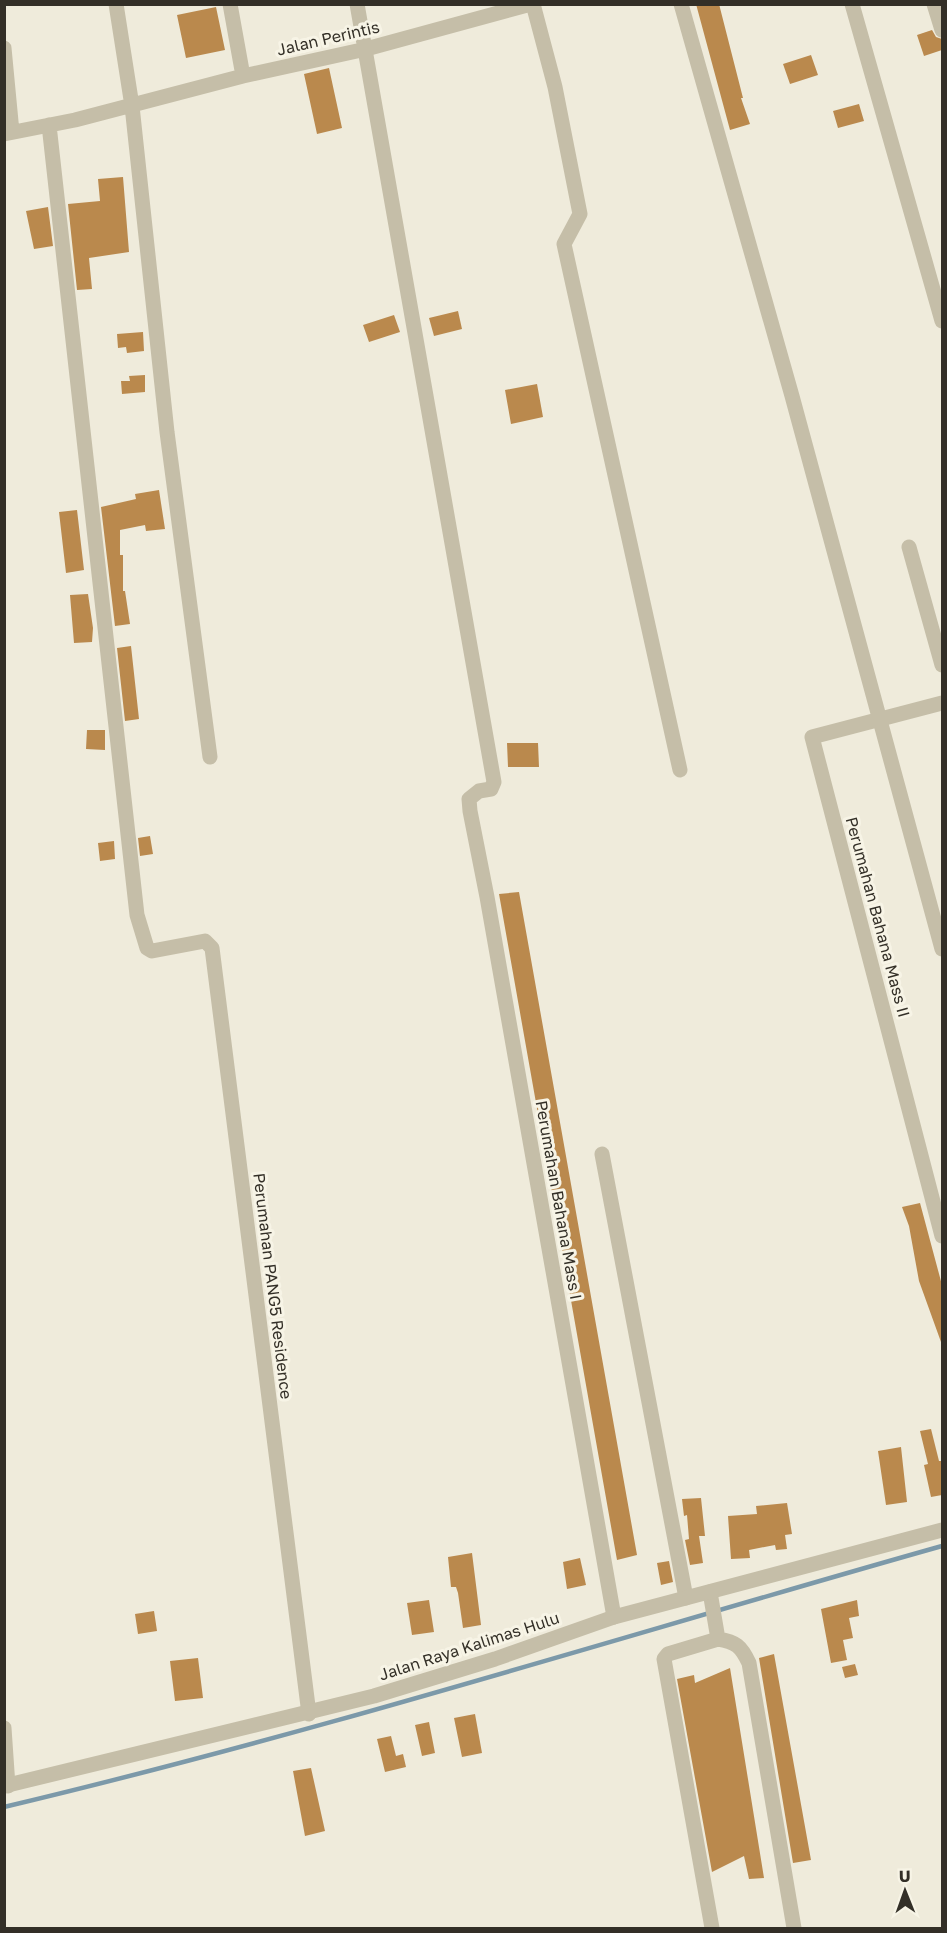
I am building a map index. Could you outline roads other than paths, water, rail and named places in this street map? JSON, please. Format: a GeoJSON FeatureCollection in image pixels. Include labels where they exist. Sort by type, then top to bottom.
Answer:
{"type":"FeatureCollection","features":[{"type":"Feature","properties":{"kind":"street"},"geometry":{"type":"LineString","coordinates":[[116,4],[132,106],[167,432],[210,757]]}},
{"type":"Feature","properties":{"kind":"street"},"geometry":{"type":"LineString","coordinates":[[230,4],[243,76]]}},
{"type":"Feature","properties":{"kind":"street"},"geometry":{"type":"LineString","coordinates":[[357,4],[366,49]]}},
{"type":"Feature","properties":{"kind":"street"},"geometry":{"type":"LineString","coordinates":[[532,4],[555,87],[580,214],[564,244],[680,770]]}},
{"type":"Feature","properties":{"kind":"street","name":"Jalan Perintis"},"geometry":{"type":"LineString","coordinates":[[8,133],[132,106],[243,76],[366,49],[532,4]]}},
{"type":"Feature","properties":{"kind":"street"},"geometry":{"type":"LineString","coordinates":[[681,4],[942,949]]}},
{"type":"Feature","properties":{"kind":"street"},"geometry":{"type":"LineString","coordinates":[[852,4],[942,321]]}},
{"type":"Feature","properties":{"kind":"street"},"geometry":{"type":"LineString","coordinates":[[934,4],[942,30]]}},
{"type":"Feature","properties":{"kind":"street"},"geometry":{"type":"LineString","coordinates":[[4,48],[8,133]]}},
{"type":"Feature","properties":{"kind":"street","name":"Perumahan Bahana Mass I"},"geometry":{"type":"LineString","coordinates":[[366,49],[494,782],[491,789],[476,793],[468,801],[614,1617]]}},
{"type":"Feature","properties":{"kind":"street","name":"Perumahan PANG5 Residence"},"geometry":{"type":"LineString","coordinates":[[49,125],[137,915],[145,934],[144,942],[152,951],[205,941],[212,948],[309,1714]]}},
{"type":"Feature","properties":{"kind":"street"},"geometry":{"type":"LineString","coordinates":[[909,547],[942,665]]}},
{"type":"Feature","properties":{"kind":"street","name":"Perumahan Bahana Mass II"},"geometry":{"type":"LineString","coordinates":[[942,703],[812,736],[942,1236]]}},
{"type":"Feature","properties":{"kind":"street"},"geometry":{"type":"LineString","coordinates":[[602,1154],[686,1598]]}},
{"type":"Feature","properties":{"kind":"street","name":"Jalan Raya Kalimas Hulu"},"geometry":{"type":"LineString","coordinates":[[6,1786],[309,1714],[495,1659],[614,1617],[686,1598],[713,1604],[942,1530]]}},
{"type":"Feature","properties":{"kind":"street"},"geometry":{"type":"LineString","coordinates":[[713,1604],[718,1639]]}},
{"type":"Feature","properties":{"kind":"street"},"geometry":{"type":"LineString","coordinates":[[712,1929],[664,1659],[668,1654],[718,1639],[735,1642],[741,1646],[749,1663],[794,1929]]}},
{"type":"Feature","properties":{"kind":"street"},"geometry":{"type":"LineString","coordinates":[[4,1728],[6,1786]]}},
{"type":"Feature","properties":{"kind":"waterway"},"geometry":{"type":"LineString","coordinates":[[4,1807],[357,1715],[942,1546]]}}]}
